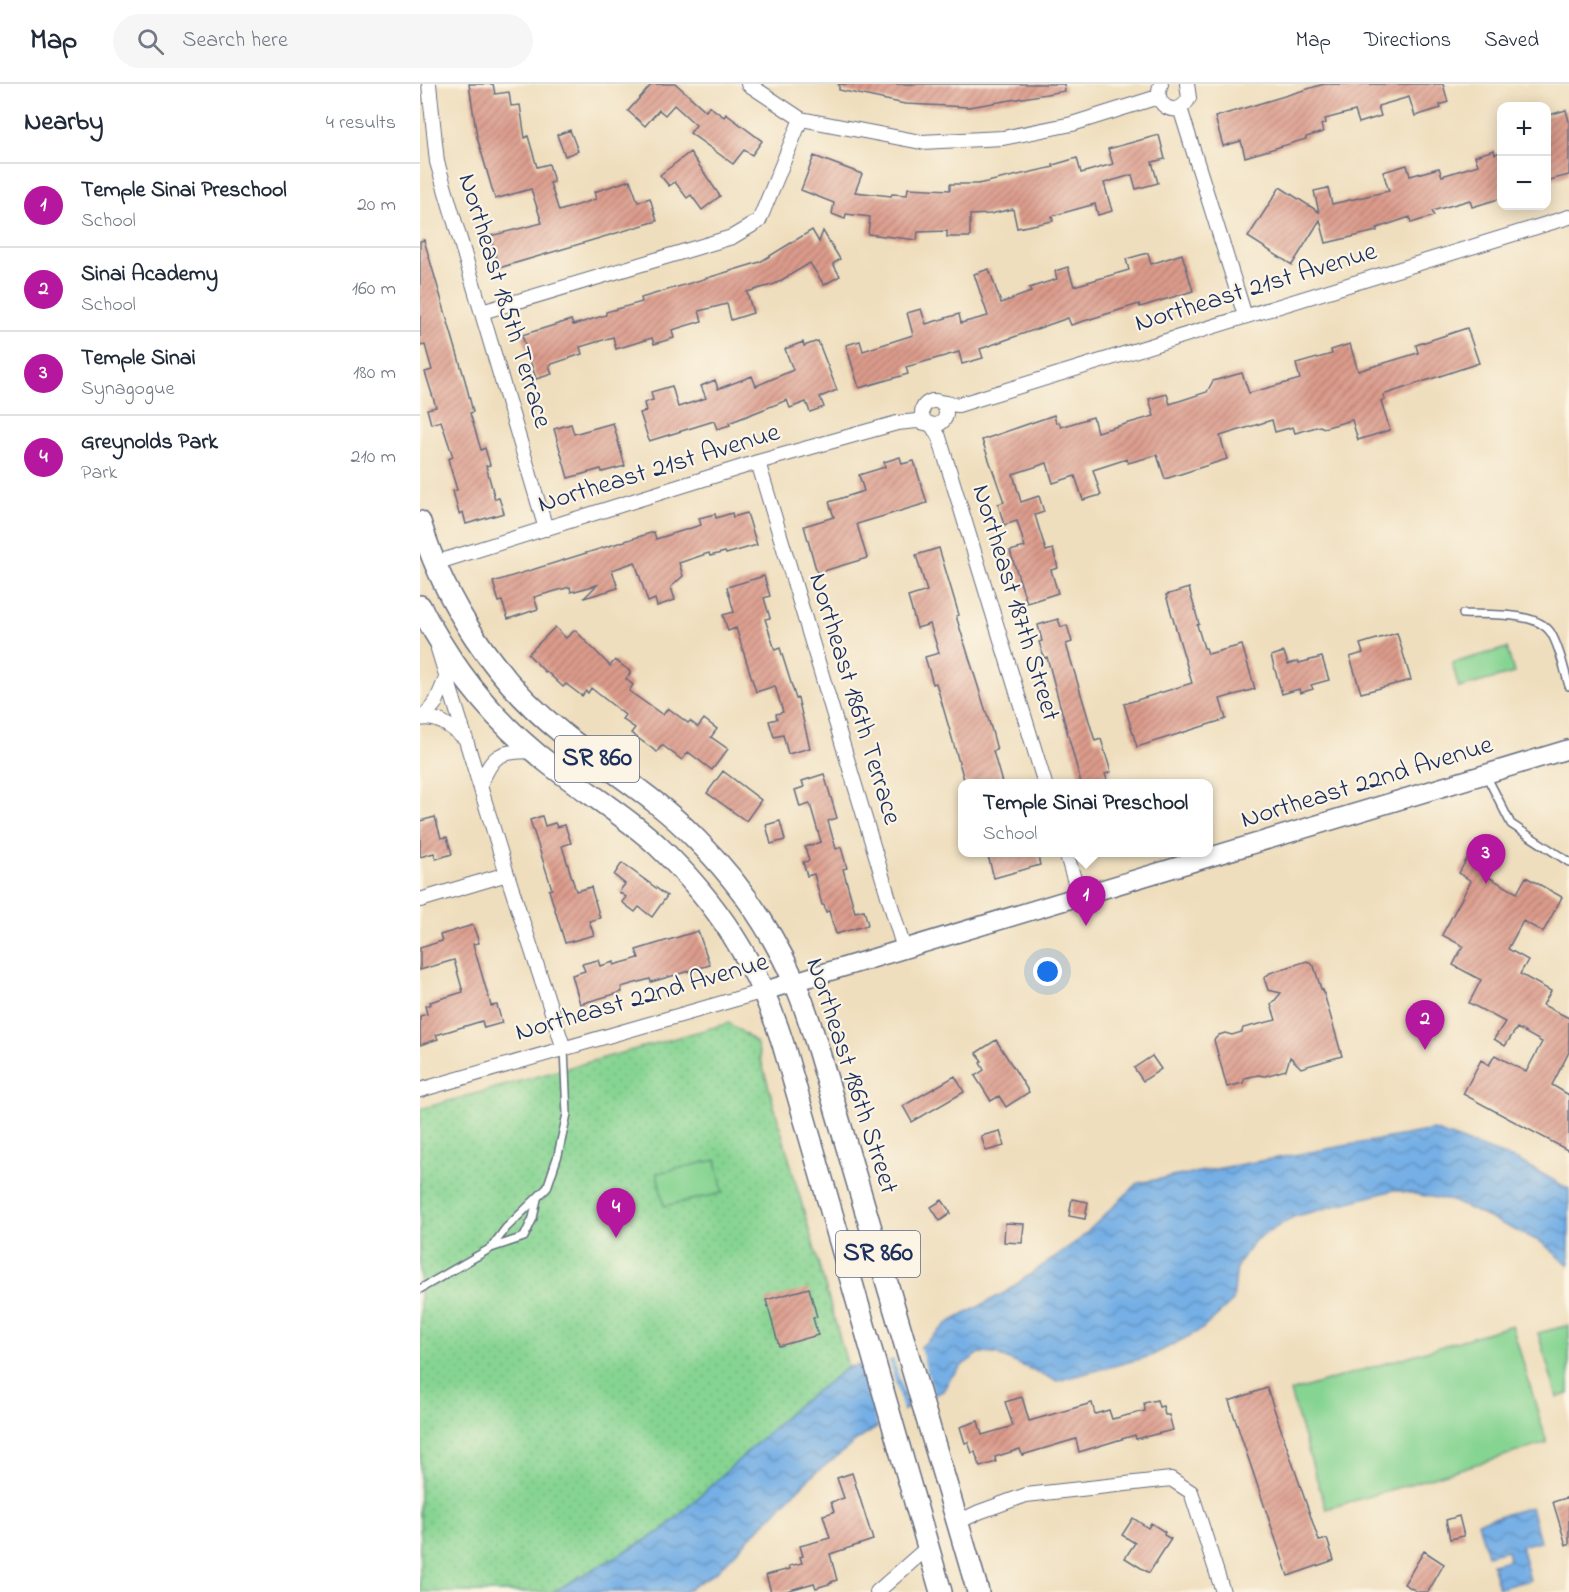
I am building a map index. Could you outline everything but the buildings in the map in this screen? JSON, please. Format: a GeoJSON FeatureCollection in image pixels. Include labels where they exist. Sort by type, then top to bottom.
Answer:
{"type":"FeatureCollection","features":[{"type":"Feature","properties":{"kind":"main road","name":"Northeast 186th Street"},"geometry":{"type":"LineString","coordinates":[[420,522],[428,558],[464,620],[488,656],[513,687],[560,732],[665,810],[712,855],[753,907],[773,939],[795,982],[818,1049],[978,1592]]}},
{"type":"Feature","properties":{"kind":"main road","name":"Northeast 186th Street"},"geometry":{"type":"LineString","coordinates":[[420,606],[464,678],[499,718],[533,751],[644,834],[678,867],[724,923],[754,969],[783,1044],[872,1346],[941,1592]]}},
{"type":"Feature","properties":{"kind":"main road"},"geometry":{"type":"LineString","coordinates":[[855,1289],[886,1280]]}},
{"type":"Feature","properties":{"kind":"street","name":"Northeast 185th Terrace"},"geometry":{"type":"LineString","coordinates":[[429,84],[437,162],[546,529]]}},
{"type":"Feature","properties":{"kind":"street"},"geometry":{"type":"LineString","coordinates":[[748,84],[801,119],[921,142],[1003,138],[1072,124],[1160,90],[1161,102],[1169,108],[1180,108],[1190,98],[1193,85]]}},
{"type":"Feature","properties":{"kind":"street"},"geometry":{"type":"LineString","coordinates":[[1180,108],[1245,316]]}},
{"type":"Feature","properties":{"kind":"street"},"geometry":{"type":"LineString","coordinates":[[482,312],[732,237],[759,221],[801,119]]}},
{"type":"Feature","properties":{"kind":"street","name":"Northeast 21st Avenue"},"geometry":{"type":"LineString","coordinates":[[428,558],[546,529],[758,462],[897,423],[937,422],[958,405],[1569,217]]}},
{"type":"Feature","properties":{"kind":"street"},"geometry":{"type":"LineString","coordinates":[[931,401],[939,402],[946,410],[937,422],[922,414],[924,406],[931,401]]}},
{"type":"Feature","properties":{"kind":"street","name":"Northeast 21st Avenue"},"geometry":{"type":"LineString","coordinates":[[939,402],[958,405]]}},
{"type":"Feature","properties":{"kind":"street","name":"Northeast 21st Avenue"},"geometry":{"type":"LineString","coordinates":[[897,423],[924,406]]}},
{"type":"Feature","properties":{"kind":"street","name":"Northeast 187th Street"},"geometry":{"type":"LineString","coordinates":[[937,422],[939,437],[1044,779]]}},
{"type":"Feature","properties":{"kind":"street","name":"Northeast 186th Terrace"},"geometry":{"type":"LineString","coordinates":[[758,462],[904,949]]}},
{"type":"Feature","properties":{"kind":"street"},"geometry":{"type":"LineString","coordinates":[[433,630],[507,874],[564,1049]]}},
{"type":"Feature","properties":{"kind":"street"},"geometry":{"type":"LineString","coordinates":[[422,718],[436,702],[447,676]]}},
{"type":"Feature","properties":{"kind":"street"},"geometry":{"type":"LineString","coordinates":[[422,718],[441,721],[466,739]]}},
{"type":"Feature","properties":{"kind":"street","name":"Northeast 22nd Avenue"},"geometry":{"type":"LineString","coordinates":[[1213,856],[1569,749]]}},
{"type":"Feature","properties":{"kind":"street"},"geometry":{"type":"LineString","coordinates":[[480,786],[486,770],[494,759],[512,752],[533,751]]}},
{"type":"Feature","properties":{"kind":"street"},"geometry":{"type":"LineString","coordinates":[[1067,857],[1079,896]]}},
{"type":"Feature","properties":{"kind":"street","name":"Northeast 22nd Avenue"},"geometry":{"type":"LineString","coordinates":[[420,1090],[795,982],[1210,857]]}},
{"type":"Feature","properties":{"kind":"street"},"geometry":{"type":"LineString","coordinates":[[420,900],[507,874]]}},
{"type":"Feature","properties":{"kind":"street"},"geometry":{"type":"LineString","coordinates":[[958,1522],[1026,1495],[1171,1479],[1191,1492],[1222,1592]]}},
{"type":"Feature","properties":{"kind":"street"},"geometry":{"type":"LineString","coordinates":[[877,1592],[928,1547]]}},
{"type":"Feature","properties":{"kind":"lane"},"geometry":{"type":"LineString","coordinates":[[1463,614],[1517,617],[1539,621],[1550,632],[1569,686]]}},
{"type":"Feature","properties":{"kind":"lane"},"geometry":{"type":"LineString","coordinates":[[1486,775],[1510,824],[1569,862]]}},
{"type":"Feature","properties":{"kind":"lane"},"geometry":{"type":"LineString","coordinates":[[491,1248],[523,1209],[547,1188],[558,1155],[567,1114],[564,1049]]}},
{"type":"Feature","properties":{"kind":"lane"},"geometry":{"type":"LineString","coordinates":[[420,1289],[491,1248],[524,1237],[534,1218],[537,1199]]}},
{"type":"Feature","properties":{"kind":"green space"},"geometry":{"type":"Polygon","coordinates":[[[1507,648],[1514,673],[1459,688],[1452,663],[1507,648]]]}},
{"type":"Feature","properties":{"kind":"green space"},"geometry":{"type":"Polygon","coordinates":[[[729,1023],[756,1042],[848,1367],[798,1405],[662,1531],[553,1592],[420,1592],[420,1109],[729,1023]]]}},
{"type":"Feature","properties":{"kind":"green space"},"geometry":{"type":"Polygon","coordinates":[[[716,1160],[723,1193],[664,1206],[657,1173],[716,1160]]]}},
{"type":"Feature","properties":{"kind":"green space"},"geometry":{"type":"Polygon","coordinates":[[[1512,1325],[1547,1443],[1326,1509],[1290,1392],[1512,1325]]]}},
{"type":"Feature","properties":{"kind":"green space"},"geometry":{"type":"Polygon","coordinates":[[[1569,1325],[1569,1394],[1557,1397],[1538,1333],[1569,1325]]]}},
{"type":"Feature","properties":{"kind":"water"},"geometry":{"type":"Polygon","coordinates":[[[1433,1130],[1519,1161],[1569,1189],[1569,1265],[1541,1242],[1452,1201],[1394,1190],[1293,1217],[1255,1240],[1237,1266],[1233,1301],[1201,1330],[1151,1356],[1057,1381],[996,1354],[980,1353],[951,1377],[943,1391],[906,1409],[859,1439],[808,1479],[717,1571],[685,1592],[553,1592],[662,1531],[798,1405],[848,1367],[895,1360],[922,1346],[948,1323],[1004,1293],[1080,1239],[1138,1183],[1433,1130]]]}},
{"type":"Feature","properties":{"kind":"water"},"geometry":{"type":"Polygon","coordinates":[[[1531,1507],[1540,1541],[1521,1546],[1530,1580],[1499,1588],[1492,1564],[1509,1560],[1507,1550],[1487,1555],[1478,1522],[1531,1507]]]}},
{"type":"Feature","properties":{"kind":"pier"},"geometry":{"type":"Polygon","coordinates":[[[919,1345],[935,1398],[909,1410],[893,1357],[919,1345]]]}},
{"type":"Feature","properties":{"kind":"pier"},"geometry":{"type":"Polygon","coordinates":[[[888,1358],[904,1414],[879,1430],[859,1362],[888,1358]]]}},
{"type":"Feature","properties":{"kind":"place","name":"Temple Sinai"},"geometry":{"type":"Point","coordinates":[1486,884]}},
{"type":"Feature","properties":{"kind":"place","name":"Temple Sinai Preschool"},"geometry":{"type":"Point","coordinates":[1086,926]}},
{"type":"Feature","properties":{"kind":"place","name":"Sinai Academy"},"geometry":{"type":"Point","coordinates":[1425,1050]}},
{"type":"Feature","properties":{"kind":"place","name":"Greynolds Park"},"geometry":{"type":"Point","coordinates":[616,1238]}}]}
